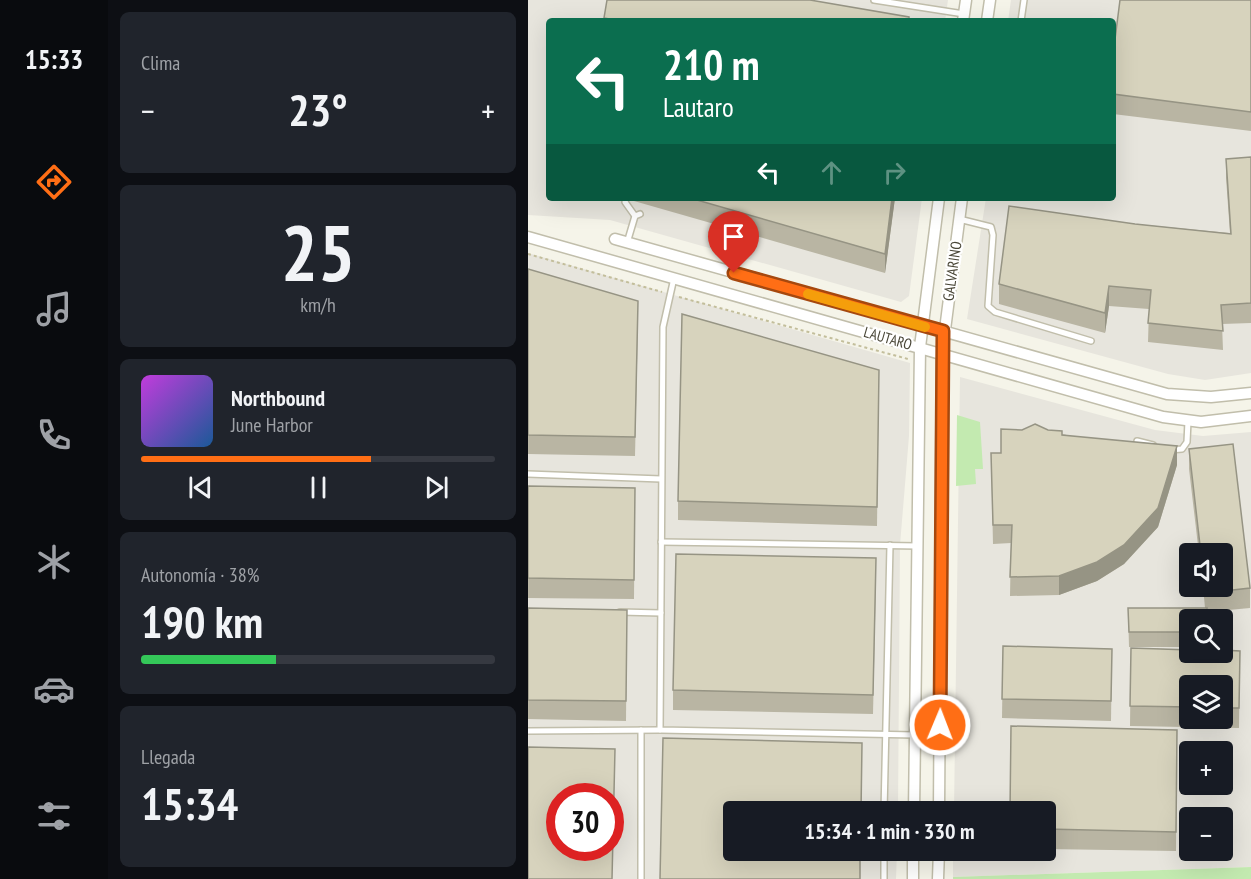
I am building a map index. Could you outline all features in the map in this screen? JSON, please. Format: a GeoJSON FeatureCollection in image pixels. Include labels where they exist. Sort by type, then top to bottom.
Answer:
{"type":"FeatureCollection","features":[{"type":"Feature","properties":{"kind":"street"},"geometry":{"type":"LineString","coordinates":[[963,18],[966,0]]}},
{"type":"Feature","properties":{"kind":"street"},"geometry":{"type":"LineString","coordinates":[[987,18],[990,0]]}},
{"type":"Feature","properties":{"kind":"street","name":"GALVARINO"},"geometry":{"type":"LineString","coordinates":[[914,801],[920,347],[939,201]]}},
{"type":"Feature","properties":{"kind":"street","name":"GALVARINO"},"geometry":{"type":"LineString","coordinates":[[939,801],[942,353],[943,331],[962,201]]}},
{"type":"Feature","properties":{"kind":"street","name":"LAUTARO"},"geometry":{"type":"LineString","coordinates":[[528,237],[1163,417],[1201,422],[1251,416]]}},
{"type":"Feature","properties":{"kind":"street","name":"LAUTARO"},"geometry":{"type":"LineString","coordinates":[[615,239],[1167,394],[1211,397],[1251,393]]}},
{"type":"Feature","properties":{"kind":"street"},"geometry":{"type":"LineString","coordinates":[[913,879],[914,861]]}},
{"type":"Feature","properties":{"kind":"street"},"geometry":{"type":"LineString","coordinates":[[938,879],[939,861]]}},
{"type":"Feature","properties":{"kind":"lane"},"geometry":{"type":"LineString","coordinates":[[874,0],[963,18]]}},
{"type":"Feature","properties":{"kind":"lane"},"geometry":{"type":"LineString","coordinates":[[1021,18],[1024,0]]}},
{"type":"Feature","properties":{"kind":"lane"},"geometry":{"type":"LineString","coordinates":[[625,201],[638,215],[627,243]]}},
{"type":"Feature","properties":{"kind":"lane"},"geometry":{"type":"LineString","coordinates":[[959,219],[991,227],[993,235],[988,306],[995,312],[1091,340]]}},
{"type":"Feature","properties":{"kind":"lane"},"geometry":{"type":"LineString","coordinates":[[660,730],[663,327],[674,278]]}},
{"type":"Feature","properties":{"kind":"lane"},"geometry":{"type":"LineString","coordinates":[[1137,441],[1173,450],[1182,449],[1187,442],[1188,420]]}},
{"type":"Feature","properties":{"kind":"lane"},"geometry":{"type":"LineString","coordinates":[[528,474],[662,479]]}},
{"type":"Feature","properties":{"kind":"lane"},"geometry":{"type":"LineString","coordinates":[[661,542],[918,546]]}},
{"type":"Feature","properties":{"kind":"lane"},"geometry":{"type":"LineString","coordinates":[[884,801],[890,545]]}},
{"type":"Feature","properties":{"kind":"lane"},"geometry":{"type":"LineString","coordinates":[[617,612],[661,613]]}},
{"type":"Feature","properties":{"kind":"lane"},"geometry":{"type":"LineString","coordinates":[[641,730],[641,879]]}},
{"type":"Feature","properties":{"kind":"lane"},"geometry":{"type":"LineString","coordinates":[[528,731],[660,730],[915,735]]}},
{"type":"Feature","properties":{"kind":"lane"},"geometry":{"type":"LineString","coordinates":[[884,861],[884,879]]}},
{"type":"Feature","properties":{"kind":"path"},"geometry":{"type":"LineString","coordinates":[[528,254],[920,362]]}},
{"type":"Feature","properties":{"kind":"shaded area"},"geometry":{"type":"Polygon","coordinates":[[[528,0],[948,0],[945,18],[546,18],[546,201],[922,201],[909,296],[901,302],[610,220],[528,215],[528,0]]]}},
{"type":"Feature","properties":{"kind":"shaded area"},"geometry":{"type":"Polygon","coordinates":[[[1011,0],[1251,0],[1251,373],[1205,380],[1168,374],[967,319],[986,201],[1116,201],[1116,18],[1008,18],[1011,0]]]}},
{"type":"Feature","properties":{"kind":"shaded area"},"geometry":{"type":"Polygon","coordinates":[[[528,253],[910,363],[909,436],[900,545],[898,801],[723,801],[723,861],[897,861],[896,879],[528,879],[528,253]]]}},
{"type":"Feature","properties":{"kind":"shaded area"},"geometry":{"type":"Polygon","coordinates":[[[960,377],[1155,430],[1203,436],[1251,432],[1251,867],[953,877],[953,861],[1056,861],[1056,801],[954,801],[960,377]]]}},
{"type":"Feature","properties":{"kind":"green space"},"geometry":{"type":"Polygon","coordinates":[[[957,415],[980,422],[983,469],[975,469],[976,484],[956,486],[957,415]]]}},
{"type":"Feature","properties":{"kind":"green space"},"geometry":{"type":"Polygon","coordinates":[[[1251,867],[1251,879],[953,879],[953,877],[1251,867]]]}},
{"type":"Feature","properties":{"kind":"building"},"geometry":{"type":"Polygon","coordinates":[[[607,0],[810,0],[909,17],[909,18],[604,18],[607,0]]]}},
{"type":"Feature","properties":{"kind":"building"},"geometry":{"type":"Polygon","coordinates":[[[1120,0],[1251,0],[1251,112],[1116,94],[1116,31],[1120,0]]]}},
{"type":"Feature","properties":{"kind":"building"},"geometry":{"type":"Polygon","coordinates":[[[1251,157],[1251,303],[1221,305],[1223,331],[1148,323],[1151,290],[1109,286],[1105,313],[999,284],[1009,206],[1135,224],[1231,234],[1226,159],[1251,157]]]}},
{"type":"Feature","properties":{"kind":"building"},"geometry":{"type":"Polygon","coordinates":[[[700,201],[892,201],[885,254],[700,201]]]}},
{"type":"Feature","properties":{"kind":"building"},"geometry":{"type":"Polygon","coordinates":[[[528,269],[638,301],[635,437],[528,435],[528,269]]]}},
{"type":"Feature","properties":{"kind":"building"},"geometry":{"type":"Polygon","coordinates":[[[682,314],[879,370],[877,507],[678,501],[682,314]]]}},
{"type":"Feature","properties":{"kind":"building"},"geometry":{"type":"Polygon","coordinates":[[[1035,424],[1048,430],[1062,431],[1062,435],[1177,446],[1158,508],[1124,545],[1097,562],[1059,576],[1010,577],[1012,525],[993,525],[991,453],[1001,453],[1001,429],[1022,430],[1035,424]]]}},
{"type":"Feature","properties":{"kind":"building"},"geometry":{"type":"Polygon","coordinates":[[[1233,444],[1250,588],[1233,590],[1233,543],[1200,543],[1189,449],[1233,444]]]}},
{"type":"Feature","properties":{"kind":"building"},"geometry":{"type":"Polygon","coordinates":[[[528,486],[635,488],[634,580],[528,578],[528,486]]]}},
{"type":"Feature","properties":{"kind":"building"},"geometry":{"type":"Polygon","coordinates":[[[676,554],[876,558],[873,695],[673,690],[676,554]]]}},
{"type":"Feature","properties":{"kind":"building"},"geometry":{"type":"Polygon","coordinates":[[[528,608],[627,610],[626,701],[528,700],[528,608]]]}},
{"type":"Feature","properties":{"kind":"building"},"geometry":{"type":"Polygon","coordinates":[[[1128,608],[1207,608],[1179,609],[1179,632],[1129,632],[1128,608]]]}},
{"type":"Feature","properties":{"kind":"building"},"geometry":{"type":"Polygon","coordinates":[[[1003,646],[1112,649],[1111,701],[1002,699],[1003,646]]]}},
{"type":"Feature","properties":{"kind":"building"},"geometry":{"type":"Polygon","coordinates":[[[1131,648],[1179,650],[1179,663],[1233,663],[1233,651],[1240,651],[1239,708],[1233,708],[1233,675],[1179,675],[1179,707],[1130,706],[1131,648]]]}},
{"type":"Feature","properties":{"kind":"building"},"geometry":{"type":"Polygon","coordinates":[[[1011,726],[1177,730],[1176,832],[1056,829],[1056,801],[1010,801],[1011,726]]]}},
{"type":"Feature","properties":{"kind":"building"},"geometry":{"type":"Polygon","coordinates":[[[663,738],[862,743],[861,801],[723,801],[723,861],[860,861],[860,879],[660,879],[663,738]]]}},
{"type":"Feature","properties":{"kind":"building"},"geometry":{"type":"Polygon","coordinates":[[[528,747],[615,749],[614,783],[546,783],[546,861],[612,861],[612,879],[528,879],[528,747]]]}},
{"type":"Feature","properties":{"kind":"slow traffic"},"geometry":{"type":"LineString","coordinates":[[808,294],[925,327]]}},
{"type":"Feature","properties":{"kind":"route"},"geometry":{"type":"LineString","coordinates":[[734,273],[943,331],[940,725]]}}]}
